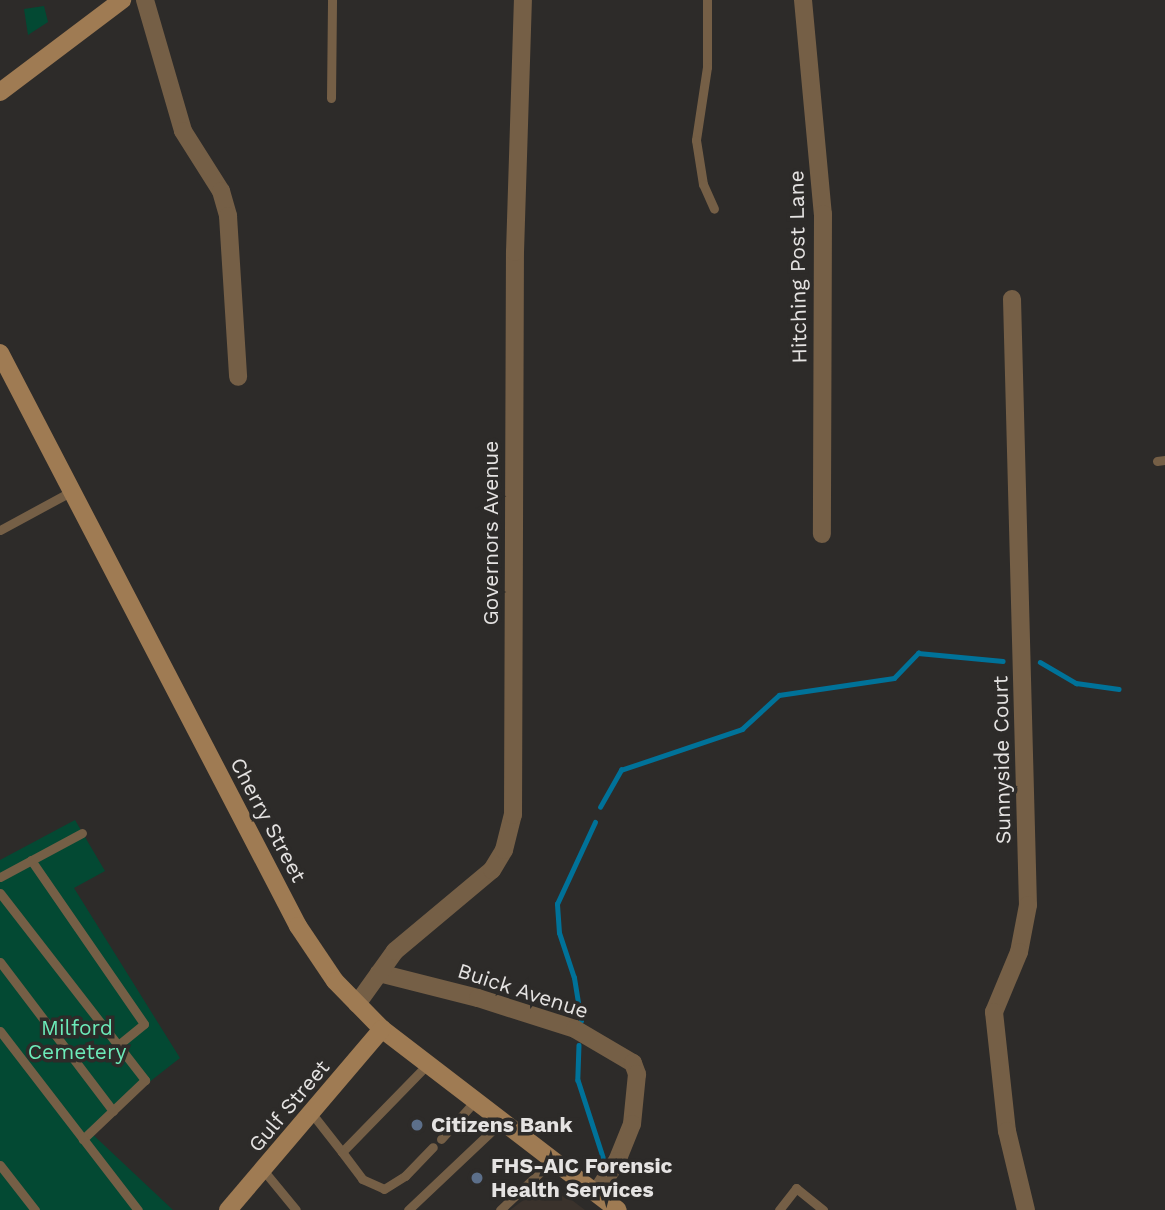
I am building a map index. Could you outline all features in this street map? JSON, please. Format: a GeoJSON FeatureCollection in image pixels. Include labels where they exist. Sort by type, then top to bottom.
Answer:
{"type":"FeatureCollection","features":[{"type":"Feature","properties":{"kind":"main road"},"geometry":{"type":"LineString","coordinates":[[0,92],[122,0]]}},
{"type":"Feature","properties":{"kind":"main road","name":"Cherry Street"},"geometry":{"type":"LineString","coordinates":[[0,353],[298,926],[335,981],[382,1029],[618,1210]]}},
{"type":"Feature","properties":{"kind":"main road","name":"Gulf Street"},"geometry":{"type":"LineString","coordinates":[[229,1209],[313,1115],[382,1029]]}},
{"type":"Feature","properties":{"kind":"street"},"geometry":{"type":"LineString","coordinates":[[145,0],[180,123],[221,191],[228,216],[237,377]]}},
{"type":"Feature","properties":{"kind":"street","name":"Governors Avenue"},"geometry":{"type":"LineString","coordinates":[[357,1004],[395,951],[492,870],[504,850],[513,814],[515,265],[523,0]]}},
{"type":"Feature","properties":{"kind":"street","name":"Hitching Post Lane"},"geometry":{"type":"LineString","coordinates":[[803,0],[823,214],[822,534]]}},
{"type":"Feature","properties":{"kind":"street","name":"Sunnyside Court"},"geometry":{"type":"LineString","coordinates":[[1012,299],[1028,905],[1019,952],[994,1013],[1007,1131],[1026,1210]]}},
{"type":"Feature","properties":{"kind":"street","name":"Buick Avenue"},"geometry":{"type":"LineString","coordinates":[[379,973],[575,1029],[633,1063],[637,1074],[632,1124],[617,1161],[596,1193]]}},
{"type":"Feature","properties":{"kind":"lane"},"geometry":{"type":"LineString","coordinates":[[331,98],[332,0]]}},
{"type":"Feature","properties":{"kind":"lane"},"geometry":{"type":"LineString","coordinates":[[707,0],[707,67],[696,141],[703,184],[714,209]]}},
{"type":"Feature","properties":{"kind":"lane"},"geometry":{"type":"LineString","coordinates":[[0,530],[72,491]]}},
{"type":"Feature","properties":{"kind":"lane"},"geometry":{"type":"LineString","coordinates":[[0,877],[82,833]]}},
{"type":"Feature","properties":{"kind":"lane"},"geometry":{"type":"LineString","coordinates":[[32,860],[144,1024],[119,1044]]}},
{"type":"Feature","properties":{"kind":"lane"},"geometry":{"type":"LineString","coordinates":[[0,893],[145,1080],[83,1139]]}},
{"type":"Feature","properties":{"kind":"lane"},"geometry":{"type":"LineString","coordinates":[[0,962],[113,1111]]}},
{"type":"Feature","properties":{"kind":"lane"},"geometry":{"type":"LineString","coordinates":[[0,1031],[138,1210]]}},
{"type":"Feature","properties":{"kind":"lane"},"geometry":{"type":"LineString","coordinates":[[342,1152],[427,1065]]}},
{"type":"Feature","properties":{"kind":"lane"},"geometry":{"type":"LineString","coordinates":[[441,1139],[475,1101]]}},
{"type":"Feature","properties":{"kind":"lane"},"geometry":{"type":"LineString","coordinates":[[313,1115],[362,1179],[384,1189],[405,1176],[433,1147]]}},
{"type":"Feature","properties":{"kind":"lane"},"geometry":{"type":"LineString","coordinates":[[408,1210],[502,1122]]}},
{"type":"Feature","properties":{"kind":"lane"},"geometry":{"type":"LineString","coordinates":[[500,1210],[553,1160]]}},
{"type":"Feature","properties":{"kind":"lane"},"geometry":{"type":"LineString","coordinates":[[0,1166],[35,1210]]}},
{"type":"Feature","properties":{"kind":"lane"},"geometry":{"type":"LineString","coordinates":[[264,1171],[296,1210]]}},
{"type":"Feature","properties":{"kind":"lane"},"geometry":{"type":"LineString","coordinates":[[779,1210],[796,1188],[823,1210]]}},
{"type":"Feature","properties":{"kind":"shaded area"},"geometry":{"type":"Polygon","coordinates":[[[548,1182],[585,1210],[510,1210],[548,1182]]]}},
{"type":"Feature","properties":{"kind":"green space"},"geometry":{"type":"Polygon","coordinates":[[[44,6],[48,22],[28,35],[24,9],[44,6]]]}},
{"type":"Feature","properties":{"kind":"green space","name":"Milford Cemetery"},"geometry":{"type":"Polygon","coordinates":[[[75,820],[105,871],[74,888],[180,1058],[88,1130],[173,1210],[0,1210],[0,860],[75,820]]]}},
{"type":"Feature","properties":{"kind":"waterway"},"geometry":{"type":"LineString","coordinates":[[600,807],[621,770],[742,729],[779,695],[894,678],[918,653],[1003,661]]}},
{"type":"Feature","properties":{"kind":"waterway"},"geometry":{"type":"LineString","coordinates":[[1040,662],[1076,683],[1119,689]]}},
{"type":"Feature","properties":{"kind":"waterway"},"geometry":{"type":"LineString","coordinates":[[581,1021],[574,978],[559,933],[557,904],[595,822]]}},
{"type":"Feature","properties":{"kind":"waterway"},"geometry":{"type":"LineString","coordinates":[[579,1045],[578,1080],[603,1157]]}},
{"type":"Feature","properties":{"kind":"place","name":"Citizens Bank"},"geometry":{"type":"Point","coordinates":[417,1125]}},
{"type":"Feature","properties":{"kind":"place","name":"FHS-AIC Forensic Health Services"},"geometry":{"type":"Point","coordinates":[477,1178]}}]}
